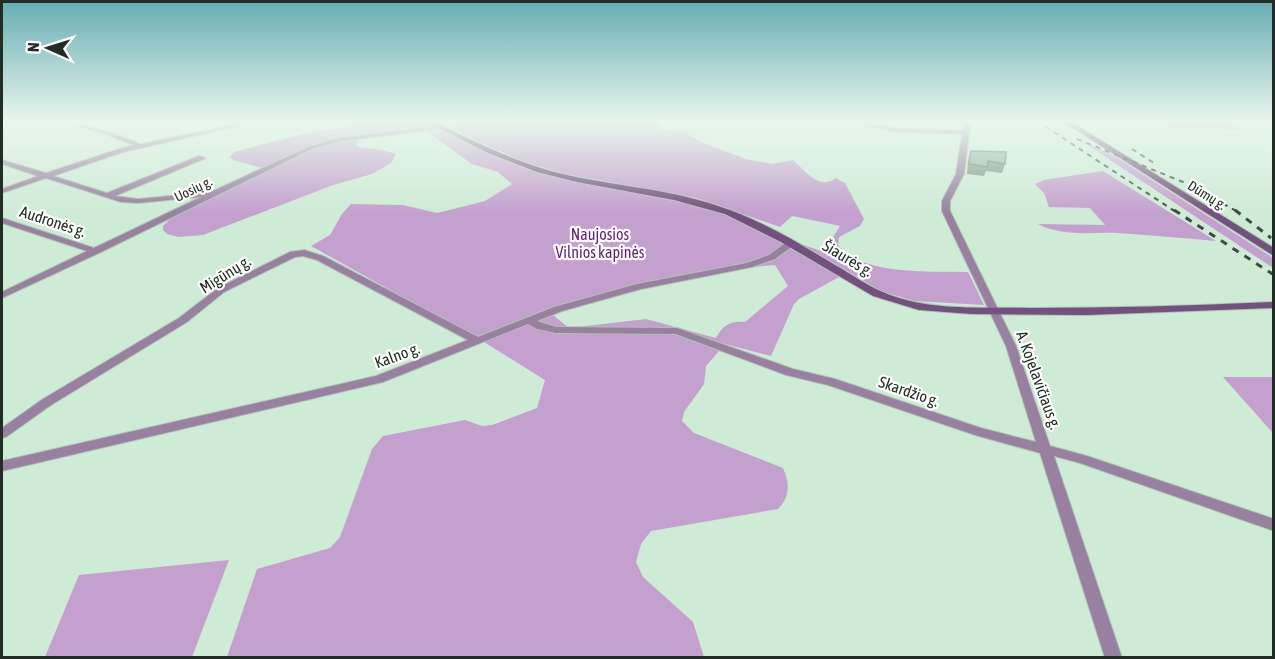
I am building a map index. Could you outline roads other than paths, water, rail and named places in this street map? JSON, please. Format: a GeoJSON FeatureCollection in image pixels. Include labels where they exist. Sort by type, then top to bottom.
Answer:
{"type":"FeatureCollection","features":[{"type":"Feature","properties":{"kind":"main road","name":"Šiaurės g."},"geometry":{"type":"LineString","coordinates":[[492,152],[513,162],[557,175],[698,202],[754,223],[872,292],[922,307],[994,311],[1146,312],[1274,305]]}},
{"type":"Feature","properties":{"kind":"main road","name":"Dūmų g."},"geometry":{"type":"LineString","coordinates":[[1114,152],[1274,253]]}},
{"type":"Feature","properties":{"kind":"street"},"geometry":{"type":"LineString","coordinates":[[2,191],[118,152]]}},
{"type":"Feature","properties":{"kind":"street","name":"Uosių g."},"geometry":{"type":"LineString","coordinates":[[2,295],[301,152]]}},
{"type":"Feature","properties":{"kind":"street","name":"A. Kojelavičiaus g."},"geometry":{"type":"LineString","coordinates":[[964,152],[960,174],[946,201],[946,211],[1011,345],[1114,657]]}},
{"type":"Feature","properties":{"kind":"street"},"geometry":{"type":"LineString","coordinates":[[107,196],[202,158]]}},
{"type":"Feature","properties":{"kind":"street"},"geometry":{"type":"LineString","coordinates":[[2,162],[107,196],[138,201],[211,195]]}},
{"type":"Feature","properties":{"kind":"street","name":"Audronės g."},"geometry":{"type":"LineString","coordinates":[[2,220],[96,251]]}},
{"type":"Feature","properties":{"kind":"street","name":"Kalno g."},"geometry":{"type":"LineString","coordinates":[[2,466],[295,397],[354,386],[416,367],[558,309],[613,292],[755,263],[772,256],[791,243]]}},
{"type":"Feature","properties":{"kind":"street","name":"Migūnų g."},"geometry":{"type":"LineString","coordinates":[[2,434],[47,402],[183,320],[221,290],[280,258],[293,254],[304,253],[320,258],[478,341]]}},
{"type":"Feature","properties":{"kind":"street","name":"Skardžio g."},"geometry":{"type":"LineString","coordinates":[[529,321],[541,327],[565,331],[676,331],[790,372],[831,382],[979,432],[1083,459],[1274,525]]}},
{"type":"Feature","properties":{"kind":"railway"},"geometry":{"type":"LineString","coordinates":[[1084,152],[1176,212]]}},
{"type":"Feature","properties":{"kind":"railway"},"geometry":{"type":"LineString","coordinates":[[1108,152],[1188,184],[1236,211]]}},
{"type":"Feature","properties":{"kind":"railway"},"geometry":{"type":"LineString","coordinates":[[1136,152],[1157,165]]}},
{"type":"Feature","properties":{"kind":"railway"},"geometry":{"type":"LineString","coordinates":[[1174,210],[1274,275]]}},
{"type":"Feature","properties":{"kind":"railway"},"geometry":{"type":"LineString","coordinates":[[1236,211],[1271,238]]}},
{"type":"Feature","properties":{"kind":"park label","name":"Naujosios Vilnios kapinės"},"geometry":{"type":"Point","coordinates":[600,243]}}]}
